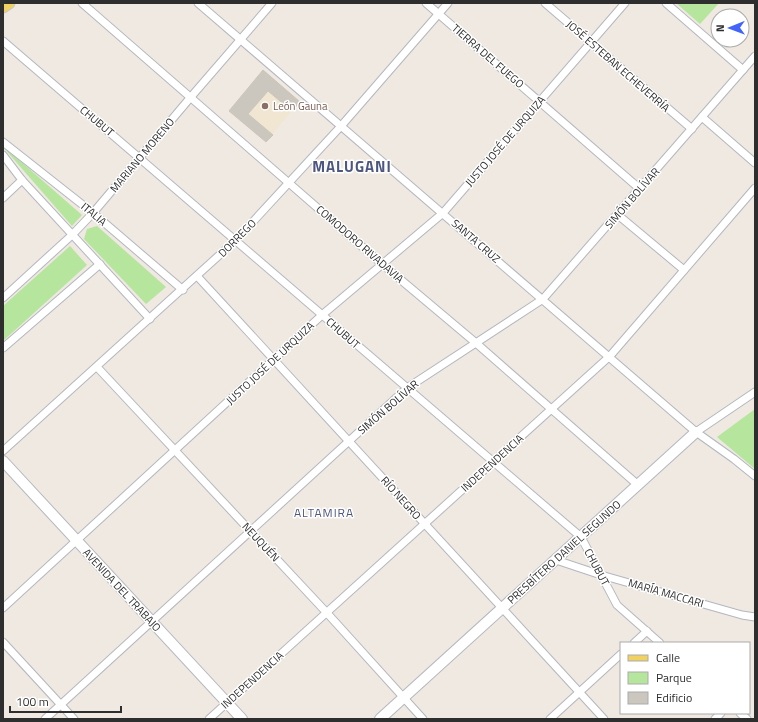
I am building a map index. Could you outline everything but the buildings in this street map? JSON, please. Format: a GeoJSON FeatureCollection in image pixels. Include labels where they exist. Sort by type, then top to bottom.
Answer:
{"type":"FeatureCollection","features":[{"type":"Feature","properties":{"kind":"main road"},"geometry":{"type":"LineString","coordinates":[[3,7],[9,3]]}},
{"type":"Feature","properties":{"kind":"main road","name":"PRESBÍTERO DANIEL SEGUNDO"},"geometry":{"type":"LineString","coordinates":[[380,719],[696,432]]}},
{"type":"Feature","properties":{"kind":"main road","name":"AVENIDA DEL TRABAJO"},"geometry":{"type":"LineString","coordinates":[[3,461],[242,719]]}},
{"type":"Feature","properties":{"kind":"street","name":"COMODORO RIVADAVIA"},"geometry":{"type":"LineString","coordinates":[[82,3],[638,485]]}},
{"type":"Feature","properties":{"kind":"street","name":"SANTA CRUZ"},"geometry":{"type":"LineString","coordinates":[[198,3],[342,125],[696,432],[755,476]]}},
{"type":"Feature","properties":{"kind":"street","name":"MARIANO MORENO"},"geometry":{"type":"LineString","coordinates":[[3,298],[72,235],[93,213],[272,3]]}},
{"type":"Feature","properties":{"kind":"street","name":"TIERRA DEL FUEGO"},"geometry":{"type":"LineString","coordinates":[[426,3],[640,189]]}},
{"type":"Feature","properties":{"kind":"street","name":"DORREGO"},"geometry":{"type":"LineString","coordinates":[[3,450],[183,290],[236,240],[342,125],[448,3]]}},
{"type":"Feature","properties":{"kind":"street","name":"JOSÉ ESTEBAN ECHEVERRÍA"},"geometry":{"type":"LineString","coordinates":[[545,3],[692,129]]}},
{"type":"Feature","properties":{"kind":"street","name":"JUSTO JOSÉ DE URQUIZA"},"geometry":{"type":"LineString","coordinates":[[3,608],[322,315],[443,213],[625,3]]}},
{"type":"Feature","properties":{"kind":"street"},"geometry":{"type":"LineString","coordinates":[[666,3],[743,70]]}},
{"type":"Feature","properties":{"kind":"street","name":"CHUBUT"},"geometry":{"type":"LineString","coordinates":[[3,41],[581,537],[617,605],[659,642]]}},
{"type":"Feature","properties":{"kind":"street","name":"SIMÓN BOLÍVAR"},"geometry":{"type":"LineString","coordinates":[[45,719],[150,621],[350,442],[407,388],[543,299],[755,56]]}},
{"type":"Feature","properties":{"kind":"street"},"geometry":{"type":"LineString","coordinates":[[702,117],[755,163]]}},
{"type":"Feature","properties":{"kind":"street","name":"ITALIA"},"geometry":{"type":"LineString","coordinates":[[3,142],[93,213],[183,290]]}},
{"type":"Feature","properties":{"kind":"street"},"geometry":{"type":"LineString","coordinates":[[3,155],[22,180],[150,319]]}},
{"type":"Feature","properties":{"kind":"street"},"geometry":{"type":"LineString","coordinates":[[3,198],[22,180]]}},
{"type":"Feature","properties":{"kind":"street","name":"INDEPENDENCIA"},"geometry":{"type":"LineString","coordinates":[[209,719],[610,356],[755,188]]}},
{"type":"Feature","properties":{"kind":"street"},"geometry":{"type":"LineString","coordinates":[[618,214],[684,270]]}},
{"type":"Feature","properties":{"kind":"street"},"geometry":{"type":"LineString","coordinates":[[3,348],[100,264]]}},
{"type":"Feature","properties":{"kind":"street","name":"RÍO NEGRO"},"geometry":{"type":"LineString","coordinates":[[197,276],[604,719]]}},
{"type":"Feature","properties":{"kind":"street","name":"NEUQUÉN"},"geometry":{"type":"LineString","coordinates":[[97,367],[327,613],[423,719]]}},
{"type":"Feature","properties":{"kind":"street","name":"PRESBÍTERO DANIEL SEGUNDO"},"geometry":{"type":"LineString","coordinates":[[696,432],[755,392]]}},
{"type":"Feature","properties":{"kind":"street","name":"MARÍA MACCARI"},"geometry":{"type":"LineString","coordinates":[[556,560],[601,575],[742,615],[755,617]]}},
{"type":"Feature","properties":{"kind":"street"},"geometry":{"type":"LineString","coordinates":[[635,642],[647,631]]}},
{"type":"Feature","properties":{"kind":"street"},"geometry":{"type":"LineString","coordinates":[[3,642],[74,719]]}},
{"type":"Feature","properties":{"kind":"street"},"geometry":{"type":"LineString","coordinates":[[550,719],[620,655]]}},
{"type":"Feature","properties":{"kind":"shaded area","name":"León Gauna"},"geometry":{"type":"Polygon","coordinates":[[[263,70],[300,101],[266,142],[229,111],[263,70]]]}},
{"type":"Feature","properties":{"kind":"green space"},"geometry":{"type":"Polygon","coordinates":[[[676,3],[719,3],[714,8],[710,8],[710,13],[700,24],[676,3]]]}},
{"type":"Feature","properties":{"kind":"green space"},"geometry":{"type":"Polygon","coordinates":[[[3,147],[82,215],[72,226],[3,147]]]}},
{"type":"Feature","properties":{"kind":"green space"},"geometry":{"type":"Polygon","coordinates":[[[97,226],[166,287],[146,304],[84,239],[87,229],[97,226]]]}},
{"type":"Feature","properties":{"kind":"green space"},"geometry":{"type":"Polygon","coordinates":[[[70,246],[87,265],[3,341],[3,306],[70,246]]]}},
{"type":"Feature","properties":{"kind":"green space"},"geometry":{"type":"Polygon","coordinates":[[[755,409],[755,469],[717,437],[755,409]]]}},
{"type":"Feature","properties":{"kind":"place","name":"León Gauna"},"geometry":{"type":"Point","coordinates":[265,106]}},
{"type":"Feature","properties":{"kind":"district","name":"MALUGANI"},"geometry":{"type":"Point","coordinates":[352,167]}},
{"type":"Feature","properties":{"kind":"district","name":"ALTAMIRA"},"geometry":{"type":"Point","coordinates":[324,513]}}]}
